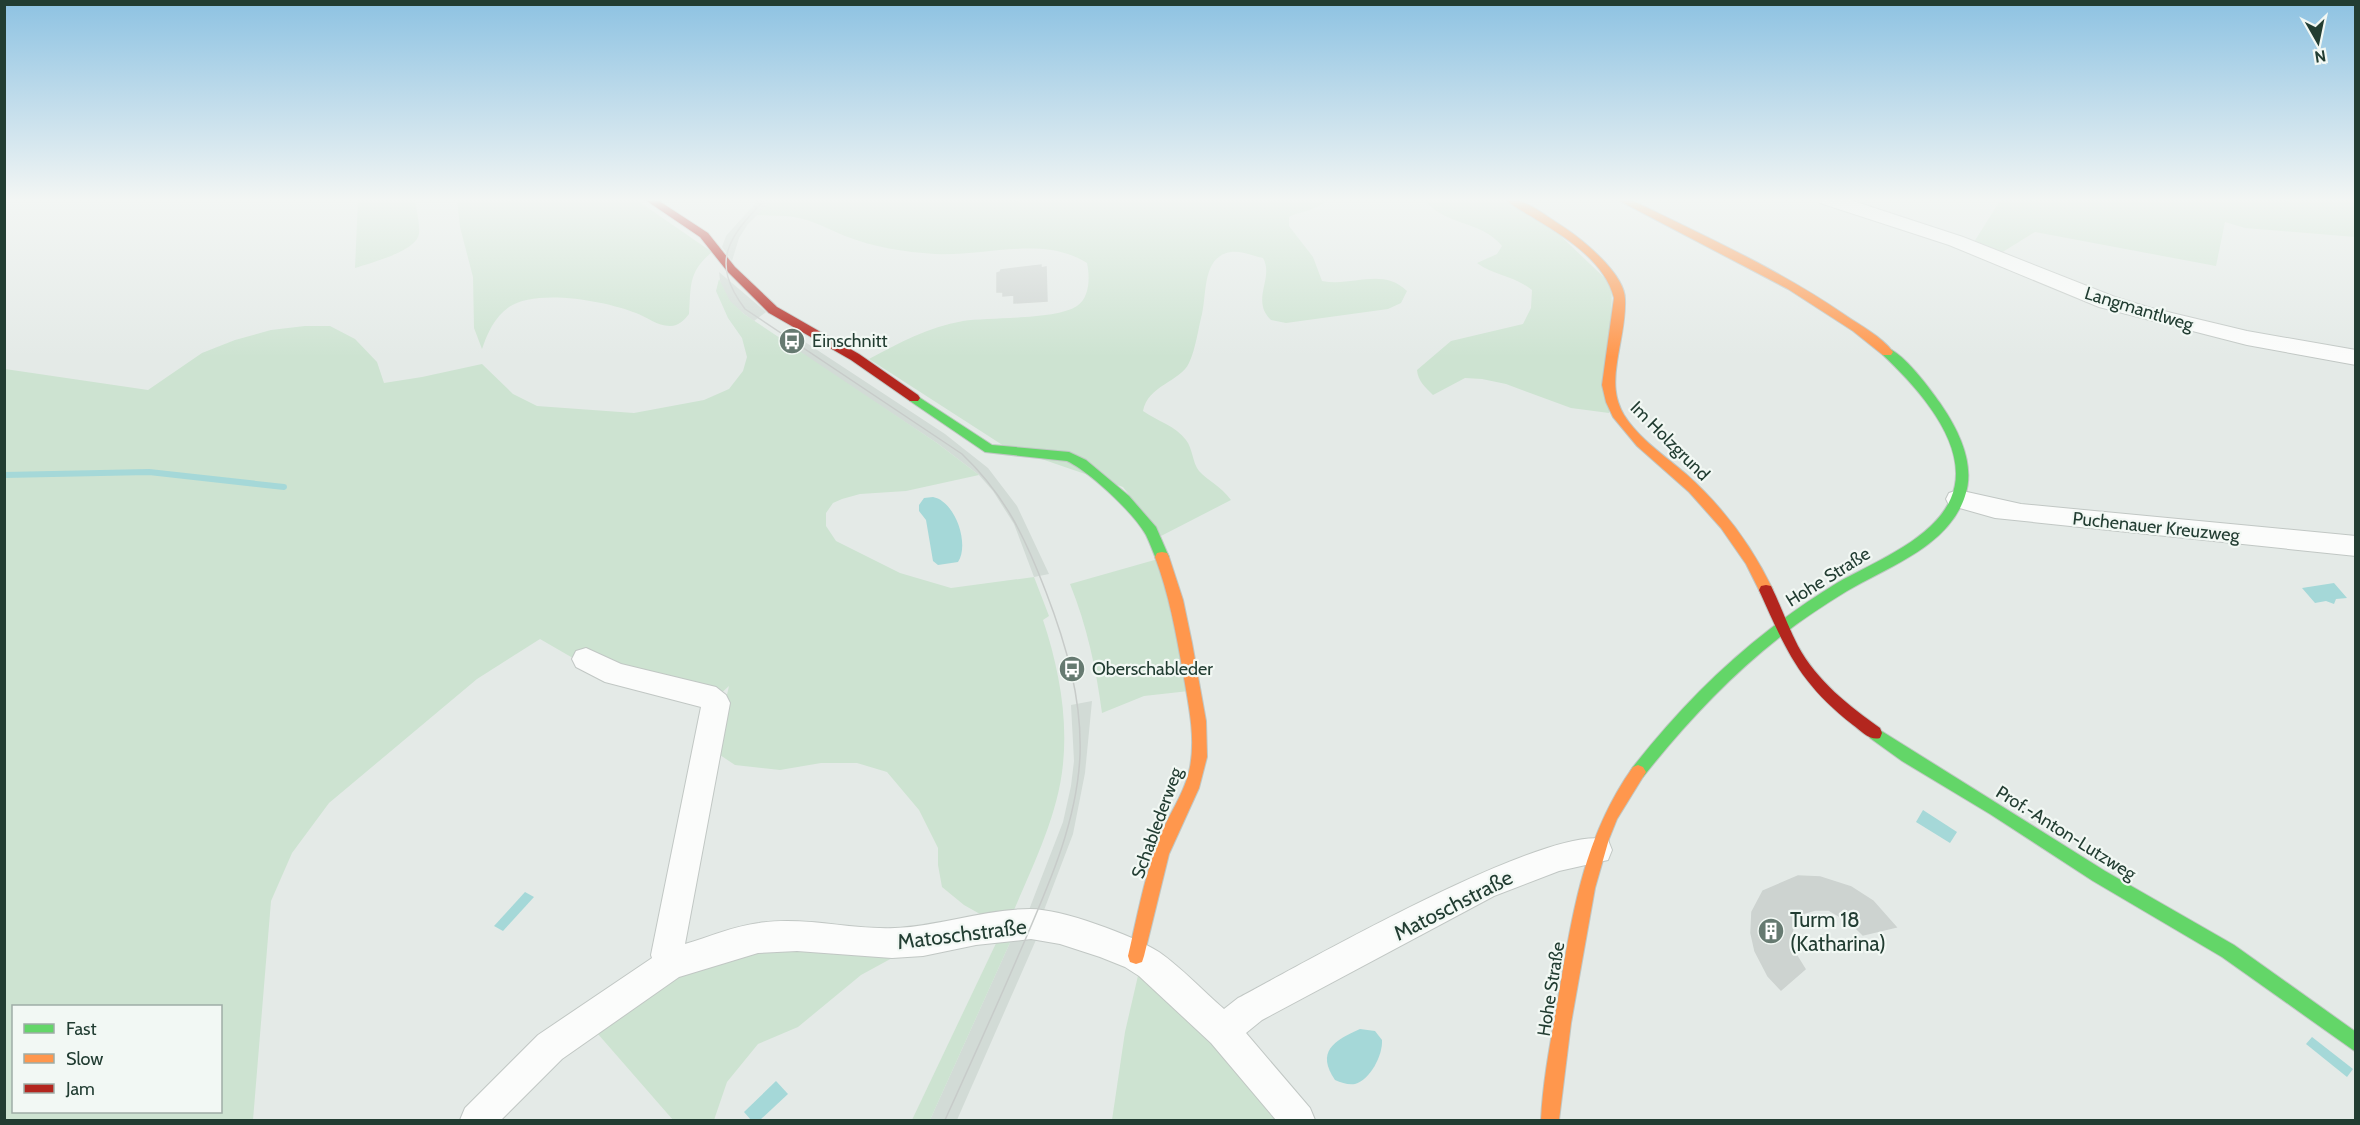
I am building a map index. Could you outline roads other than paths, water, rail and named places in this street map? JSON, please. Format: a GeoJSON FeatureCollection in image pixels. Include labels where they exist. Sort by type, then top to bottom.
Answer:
{"type":"FeatureCollection","features":[{"type":"Feature","properties":{"kind":"street","name":"Schablederweg"},"geometry":{"type":"LineString","coordinates":[[718,252],[773,310],[855,357],[988,448],[1069,457],[1082,463],[1124,499],[1150,531],[1172,580],[1198,718],[1199,743],[1197,767],[1190,791],[1166,841],[1136,956]]}},
{"type":"Feature","properties":{"kind":"street","name":"Im Holzgrund"},"geometry":{"type":"LineString","coordinates":[[1588,252],[1616,283],[1620,298],[1608,385],[1609,398],[1615,414],[1642,444],[1693,488],[1743,544],[1754,562],[1783,628]]}},
{"type":"Feature","properties":{"kind":"street","name":"Hohe Straße"},"geometry":{"type":"LineString","coordinates":[[1550,1120],[1571,969],[1597,850],[1614,807],[1658,747],[1742,662],[1817,602],[1930,535],[1942,524],[1958,499],[1962,464],[1954,437],[1934,404],[1888,353],[1848,321],[1805,295],[1722,252]]}},
{"type":"Feature","properties":{"kind":"street","name":"Langmantlweg"},"geometry":{"type":"LineString","coordinates":[[1983,252],[2097,298],[2138,311],[2247,338],[2355,358]]}},
{"type":"Feature","properties":{"kind":"street","name":"Puchenauer Kreuzweg"},"geometry":{"type":"LineString","coordinates":[[1958,499],[1995,509],[2032,514],[2355,546]]}},
{"type":"Feature","properties":{"kind":"street","name":"Prof.-Anton-Lutzweg"},"geometry":{"type":"LineString","coordinates":[[1783,628],[1806,670],[1846,712],[1876,736],[2100,876],[2228,951],[2355,1043]]}},
{"type":"Feature","properties":{"kind":"street"},"geometry":{"type":"LineString","coordinates":[[586,659],[615,674],[706,695],[716,703],[667,955],[671,964]]}},
{"type":"Feature","properties":{"kind":"street","name":"Matoschstraße"},"geometry":{"type":"LineString","coordinates":[[1222,1031],[1250,1009],[1483,886],[1559,857],[1597,850]]}},
{"type":"Feature","properties":{"kind":"street","name":"Matoschstraße"},"geometry":{"type":"LineString","coordinates":[[477,1120],[550,1047],[671,964],[758,938],[797,936],[892,943],[923,941],[976,930],[1031,924],[1083,936],[1136,956],[1171,982],[1222,1031],[1298,1120]]}},
{"type":"Feature","properties":{"kind":"water"},"geometry":{"type":"Polygon","coordinates":[[[933,497],[948,506],[958,524],[962,545],[958,562],[938,565],[933,561],[926,520],[919,511],[919,505],[924,498],[933,497]]]}},
{"type":"Feature","properties":{"kind":"water"},"geometry":{"type":"Polygon","coordinates":[[[2334,583],[2347,598],[2336,599],[2334,604],[2326,601],[2315,603],[2302,588],[2334,583]]]}},
{"type":"Feature","properties":{"kind":"water"},"geometry":{"type":"Polygon","coordinates":[[[1923,810],[1957,832],[1950,843],[1916,822],[1923,810]]]}},
{"type":"Feature","properties":{"kind":"water"},"geometry":{"type":"Polygon","coordinates":[[[525,892],[534,897],[503,931],[494,926],[525,892]]]}},
{"type":"Feature","properties":{"kind":"water"},"geometry":{"type":"Polygon","coordinates":[[[1360,1029],[1375,1031],[1382,1040],[1378,1059],[1361,1082],[1350,1084],[1335,1080],[1327,1062],[1330,1048],[1342,1038],[1360,1029]]]}},
{"type":"Feature","properties":{"kind":"water"},"geometry":{"type":"Polygon","coordinates":[[[2312,1037],[2353,1069],[2347,1077],[2306,1044],[2312,1037]]]}},
{"type":"Feature","properties":{"kind":"water"},"geometry":{"type":"Polygon","coordinates":[[[776,1081],[788,1094],[760,1120],[751,1120],[744,1112],[776,1081]]]}},
{"type":"Feature","properties":{"kind":"waterway"},"geometry":{"type":"LineString","coordinates":[[4,475],[149,472],[284,487]]}},
{"type":"Feature","properties":{"kind":"tram line"},"geometry":{"type":"LineString","coordinates":[[728,252],[726,263],[728,277],[745,309],[962,454],[977,469],[1002,501],[1022,535],[1046,592],[1071,672],[1078,713],[1080,755],[1078,781],[1066,832],[1040,906],[945,1120]]}},
{"type":"Feature","properties":{"kind":"place","name":"Einschnitt"},"geometry":{"type":"Point","coordinates":[792,341]}},
{"type":"Feature","properties":{"kind":"place","name":"Oberschableder"},"geometry":{"type":"Point","coordinates":[1072,669]}},
{"type":"Feature","properties":{"kind":"place","name":"Turm 18 (Katharina)"},"geometry":{"type":"Point","coordinates":[1771,931]}}]}
